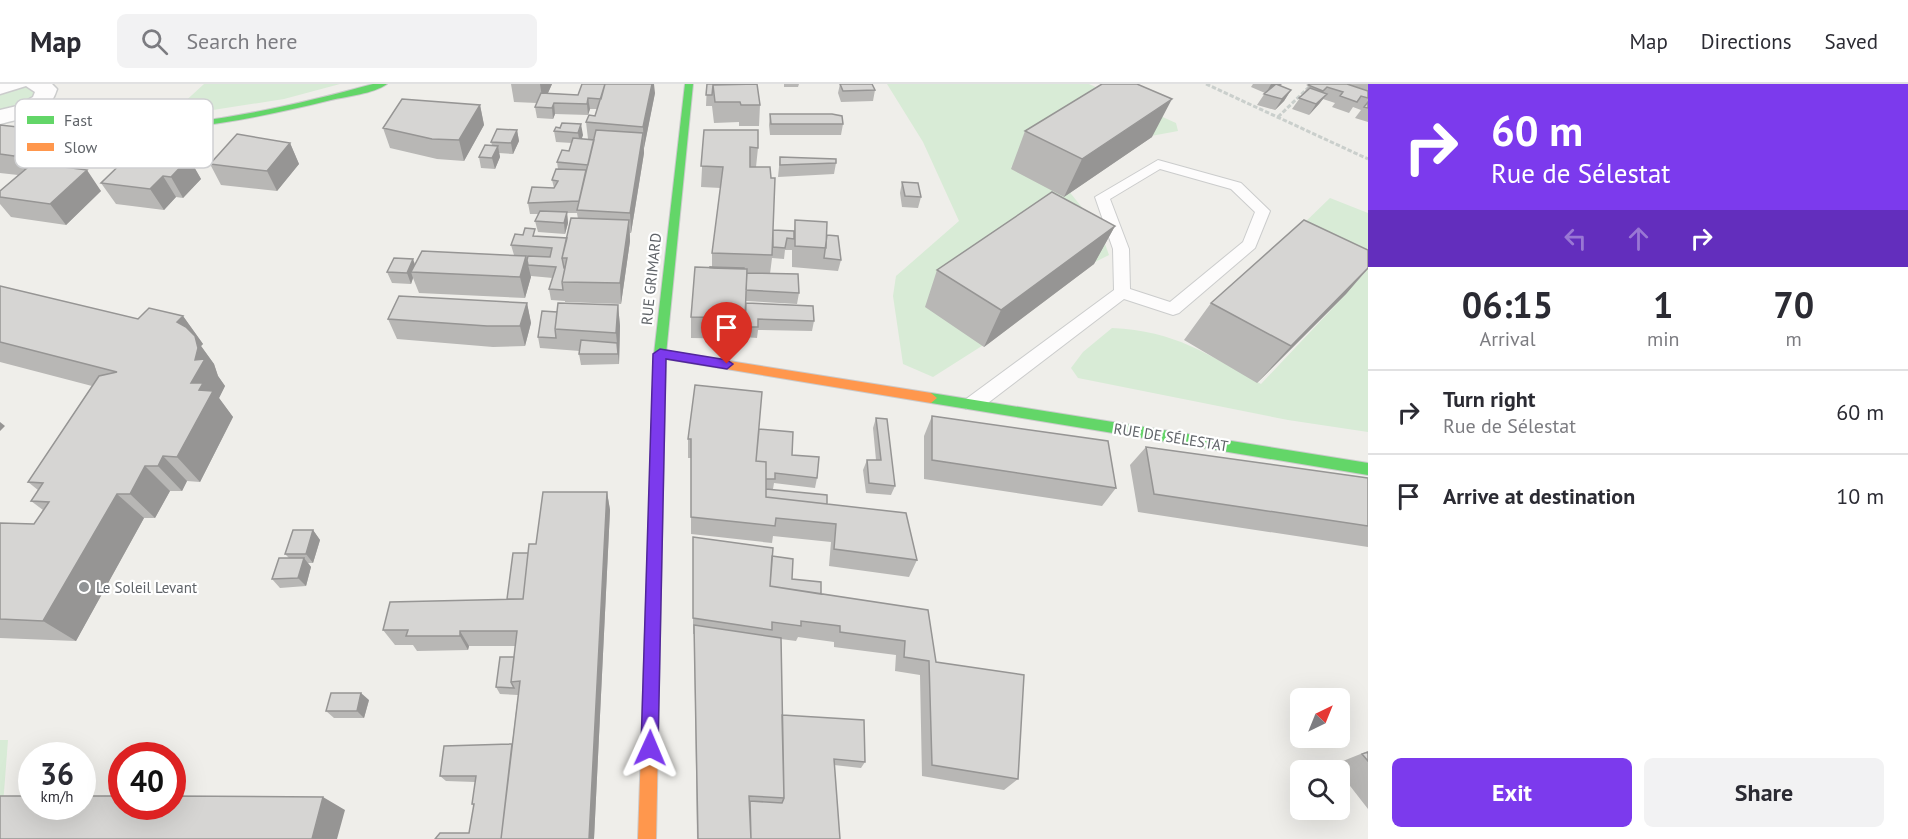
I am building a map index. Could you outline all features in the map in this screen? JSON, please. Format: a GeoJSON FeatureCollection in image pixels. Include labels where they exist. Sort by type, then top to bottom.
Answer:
{"type":"FeatureCollection","features":[{"type":"Feature","properties":{"kind":"street"},"geometry":{"type":"LineString","coordinates":[[0,88],[17,84]]}},
{"type":"Feature","properties":{"kind":"street"},"geometry":{"type":"LineString","coordinates":[[36,84],[45,88],[46,94],[44,99]]}},
{"type":"Feature","properties":{"kind":"street"},"geometry":{"type":"LineString","coordinates":[[213,119],[321,102],[383,84]]}},
{"type":"Feature","properties":{"kind":"street","name":"RUE GRIMARD"},"geometry":{"type":"LineString","coordinates":[[647,839],[660,354],[689,84]]}},
{"type":"Feature","properties":{"kind":"street"},"geometry":{"type":"LineString","coordinates":[[0,117],[15,113]]}},
{"type":"Feature","properties":{"kind":"street","name":"RUE DE SÉLESTAT"},"geometry":{"type":"LineString","coordinates":[[660,354],[1368,469]]}},
{"type":"Feature","properties":{"kind":"lane"},"geometry":{"type":"LineString","coordinates":[[1158,164],[1236,186],[1263,211],[1250,244],[1173,309],[1122,292],[1121,249],[1102,197],[1158,164]]}},
{"type":"Feature","properties":{"kind":"lane"},"geometry":{"type":"LineString","coordinates":[[973,404],[1122,292]]}},
{"type":"Feature","properties":{"kind":"path"},"geometry":{"type":"LineString","coordinates":[[1206,84],[1368,159]]}},
{"type":"Feature","properties":{"kind":"path"},"geometry":{"type":"LineString","coordinates":[[1278,117],[1312,84]]}},
{"type":"Feature","properties":{"kind":"green space"},"geometry":{"type":"Polygon","coordinates":[[[35,84],[46,93],[34,99],[15,99],[15,109],[0,117],[0,88],[35,84]]]}},
{"type":"Feature","properties":{"kind":"green space"},"geometry":{"type":"Polygon","coordinates":[[[204,84],[340,84],[284,99],[213,110],[213,99],[188,99],[204,84]]]}},
{"type":"Feature","properties":{"kind":"green space"},"geometry":{"type":"Polygon","coordinates":[[[887,84],[1089,84],[1176,123],[1178,131],[1151,136],[1101,112],[1011,167],[1068,190],[1100,230],[1109,255],[1091,264],[985,344],[933,377],[903,364],[893,296],[896,276],[959,221],[923,142],[887,84]]]}},
{"type":"Feature","properties":{"kind":"green space"},"geometry":{"type":"Polygon","coordinates":[[[1330,198],[1368,213],[1368,432],[1288,420],[1078,378],[1071,368],[1083,352],[1112,328],[1135,330],[1173,339],[1207,354],[1261,384],[1347,293],[1270,256],[1330,198]]]}},
{"type":"Feature","properties":{"kind":"green space"},"geometry":{"type":"Polygon","coordinates":[[[0,740],[8,740],[3,805],[0,812],[0,740]]]}},
{"type":"Feature","properties":{"kind":"building"},"geometry":{"type":"Polygon","coordinates":[[[582,84],[605,84],[601,99],[588,98],[587,104],[554,103],[552,108],[535,107],[541,93],[578,95],[582,84]]]}},
{"type":"Feature","properties":{"kind":"building"},"geometry":{"type":"Polygon","coordinates":[[[605,84],[652,84],[643,127],[586,122],[589,115],[595,116],[605,84]]]}},
{"type":"Feature","properties":{"kind":"building"},"geometry":{"type":"Polygon","coordinates":[[[707,84],[756,84],[713,85],[712,95],[706,95],[707,84]]]}},
{"type":"Feature","properties":{"kind":"building"},"geometry":{"type":"Polygon","coordinates":[[[757,84],[760,105],[715,102],[713,85],[757,84]]]}},
{"type":"Feature","properties":{"kind":"building"},"geometry":{"type":"Polygon","coordinates":[[[840,84],[872,84],[875,90],[843,91],[840,84]]]}},
{"type":"Feature","properties":{"kind":"building"},"geometry":{"type":"Polygon","coordinates":[[[1102,84],[1137,84],[1172,99],[1082,159],[1025,131],[1102,84]]]}},
{"type":"Feature","properties":{"kind":"building"},"geometry":{"type":"Polygon","coordinates":[[[1276,84],[1291,90],[1282,99],[1264,94],[1276,84]]]}},
{"type":"Feature","properties":{"kind":"building"},"geometry":{"type":"Polygon","coordinates":[[[1347,84],[1368,91],[1368,98],[1361,96],[1357,102],[1340,96],[1343,92],[1327,87],[1323,91],[1308,85],[1347,84]]]}},
{"type":"Feature","properties":{"kind":"building"},"geometry":{"type":"Polygon","coordinates":[[[1310,88],[1327,94],[1316,104],[1299,98],[1310,88]]]}},
{"type":"Feature","properties":{"kind":"building"},"geometry":{"type":"Polygon","coordinates":[[[402,99],[480,105],[459,140],[432,139],[383,128],[402,99]]]}},
{"type":"Feature","properties":{"kind":"building"},"geometry":{"type":"Polygon","coordinates":[[[770,114],[832,114],[842,116],[843,124],[771,124],[770,114]]]}},
{"type":"Feature","properties":{"kind":"building"},"geometry":{"type":"Polygon","coordinates":[[[562,123],[581,124],[578,133],[554,131],[556,127],[560,128],[562,123]]]}},
{"type":"Feature","properties":{"kind":"building"},"geometry":{"type":"Polygon","coordinates":[[[0,125],[15,127],[15,155],[0,154],[0,125]]]}},
{"type":"Feature","properties":{"kind":"building"},"geometry":{"type":"Polygon","coordinates":[[[497,129],[517,130],[511,143],[491,142],[497,129]]]}},
{"type":"Feature","properties":{"kind":"building"},"geometry":{"type":"Polygon","coordinates":[[[596,130],[643,133],[630,213],[577,210],[596,130]]]}},
{"type":"Feature","properties":{"kind":"building"},"geometry":{"type":"Polygon","coordinates":[[[704,130],[758,130],[758,148],[750,147],[750,167],[770,167],[771,178],[775,178],[772,255],[712,253],[723,167],[701,166],[704,130]]]}},
{"type":"Feature","properties":{"kind":"building"},"geometry":{"type":"Polygon","coordinates":[[[237,134],[290,143],[267,171],[213,164],[213,161],[237,134]]]}},
{"type":"Feature","properties":{"kind":"building"},"geometry":{"type":"Polygon","coordinates":[[[573,138],[594,140],[588,165],[557,162],[562,150],[569,151],[573,138]]]}},
{"type":"Feature","properties":{"kind":"building"},"geometry":{"type":"Polygon","coordinates":[[[485,145],[498,146],[492,158],[479,157],[485,145]]]}},
{"type":"Feature","properties":{"kind":"building"},"geometry":{"type":"Polygon","coordinates":[[[780,157],[836,159],[836,163],[780,165],[780,157]]]}},
{"type":"Feature","properties":{"kind":"building"},"geometry":{"type":"Polygon","coordinates":[[[27,168],[87,170],[50,204],[0,197],[0,191],[27,168]]]}},
{"type":"Feature","properties":{"kind":"building"},"geometry":{"type":"Polygon","coordinates":[[[116,168],[180,168],[171,177],[163,176],[150,189],[101,183],[116,168]]]}},
{"type":"Feature","properties":{"kind":"building"},"geometry":{"type":"Polygon","coordinates":[[[556,169],[586,170],[579,201],[528,203],[532,187],[554,188],[558,181],[552,180],[556,169]]]}},
{"type":"Feature","properties":{"kind":"building"},"geometry":{"type":"Polygon","coordinates":[[[902,182],[918,183],[921,197],[905,196],[902,182]]]}},
{"type":"Feature","properties":{"kind":"building"},"geometry":{"type":"Polygon","coordinates":[[[1052,192],[1115,226],[1001,310],[937,270],[1052,192]]]}},
{"type":"Feature","properties":{"kind":"building"},"geometry":{"type":"Polygon","coordinates":[[[540,211],[567,212],[564,223],[535,221],[540,211]]]}},
{"type":"Feature","properties":{"kind":"building"},"geometry":{"type":"Polygon","coordinates":[[[571,218],[629,220],[620,283],[562,282],[567,258],[562,258],[571,218]]]}},
{"type":"Feature","properties":{"kind":"building"},"geometry":{"type":"Polygon","coordinates":[[[795,220],[827,222],[826,248],[795,246],[795,220]]]}},
{"type":"Feature","properties":{"kind":"building"},"geometry":{"type":"Polygon","coordinates":[[[1304,220],[1368,250],[1368,268],[1291,346],[1211,303],[1304,220]]]}},
{"type":"Feature","properties":{"kind":"building"},"geometry":{"type":"Polygon","coordinates":[[[525,228],[535,229],[533,236],[567,238],[562,258],[565,268],[563,290],[549,289],[556,267],[528,265],[528,256],[550,257],[552,248],[511,245],[515,234],[523,235],[525,228]]]}},
{"type":"Feature","properties":{"kind":"building"},"geometry":{"type":"Polygon","coordinates":[[[773,230],[794,231],[794,239],[787,238],[785,248],[773,247],[773,230]]]}},
{"type":"Feature","properties":{"kind":"building"},"geometry":{"type":"Polygon","coordinates":[[[827,235],[838,236],[841,260],[824,258],[827,235]]]}},
{"type":"Feature","properties":{"kind":"building"},"geometry":{"type":"Polygon","coordinates":[[[422,251],[526,256],[520,277],[411,272],[422,251]]]}},
{"type":"Feature","properties":{"kind":"building"},"geometry":{"type":"Polygon","coordinates":[[[394,258],[413,259],[407,273],[387,272],[394,258]]]}},
{"type":"Feature","properties":{"kind":"building"},"geometry":{"type":"Polygon","coordinates":[[[695,267],[747,269],[745,318],[691,317],[695,267]]]}},
{"type":"Feature","properties":{"kind":"building"},"geometry":{"type":"Polygon","coordinates":[[[710,268],[744,268],[744,269],[710,268]]]}},
{"type":"Feature","properties":{"kind":"building"},"geometry":{"type":"Polygon","coordinates":[[[747,273],[798,274],[799,293],[746,290],[747,273]]]}},
{"type":"Feature","properties":{"kind":"building"},"geometry":{"type":"Polygon","coordinates":[[[0,286],[138,319],[149,308],[183,316],[177,322],[195,336],[198,348],[195,360],[205,359],[191,383],[203,383],[199,390],[213,391],[177,457],[163,456],[158,466],[145,466],[130,494],[117,494],[43,621],[0,619],[0,523],[34,524],[49,502],[31,501],[43,483],[28,482],[99,376],[117,372],[0,342],[0,286]]]}},
{"type":"Feature","properties":{"kind":"building"},"geometry":{"type":"Polygon","coordinates":[[[399,296],[527,303],[520,326],[388,319],[399,296]]]}},
{"type":"Feature","properties":{"kind":"building"},"geometry":{"type":"Polygon","coordinates":[[[558,303],[618,305],[616,333],[555,329],[558,303]]]}},
{"type":"Feature","properties":{"kind":"building"},"geometry":{"type":"Polygon","coordinates":[[[746,303],[813,306],[814,321],[758,319],[758,327],[745,327],[746,303]]]}},
{"type":"Feature","properties":{"kind":"building"},"geometry":{"type":"Polygon","coordinates":[[[542,311],[557,312],[556,338],[538,337],[542,311]]]}},
{"type":"Feature","properties":{"kind":"building"},"geometry":{"type":"Polygon","coordinates":[[[581,340],[617,343],[618,354],[579,354],[581,340]]]}},
{"type":"Feature","properties":{"kind":"building"},"geometry":{"type":"Polygon","coordinates":[[[695,385],[762,392],[756,461],[766,462],[766,497],[906,513],[917,560],[834,549],[836,524],[776,518],[775,526],[691,517],[691,439],[688,439],[695,385]]]}},
{"type":"Feature","properties":{"kind":"building"},"geometry":{"type":"Polygon","coordinates":[[[932,416],[1108,441],[1116,488],[932,460],[932,416]]]}},
{"type":"Feature","properties":{"kind":"building"},"geometry":{"type":"Polygon","coordinates":[[[876,418],[887,419],[895,486],[869,483],[867,460],[881,460],[876,418]]]}},
{"type":"Feature","properties":{"kind":"building"},"geometry":{"type":"Polygon","coordinates":[[[759,429],[793,432],[792,455],[819,457],[817,478],[775,473],[775,479],[766,479],[766,462],[756,461],[759,429]]]}},
{"type":"Feature","properties":{"kind":"building"},"geometry":{"type":"Polygon","coordinates":[[[1146,447],[1368,478],[1368,526],[1154,494],[1146,447]]]}},
{"type":"Feature","properties":{"kind":"building"},"geometry":{"type":"Polygon","coordinates":[[[766,489],[827,495],[827,504],[766,497],[766,489]]]}},
{"type":"Feature","properties":{"kind":"building"},"geometry":{"type":"Polygon","coordinates":[[[543,492],[607,492],[589,839],[501,839],[520,681],[511,682],[517,631],[460,631],[460,636],[406,636],[408,630],[383,630],[390,602],[523,599],[529,544],[536,544],[543,492]]]}},
{"type":"Feature","properties":{"kind":"building"},"geometry":{"type":"Polygon","coordinates":[[[293,530],[313,530],[306,554],[285,554],[293,530]]]}},
{"type":"Feature","properties":{"kind":"building"},"geometry":{"type":"Polygon","coordinates":[[[693,537],[773,548],[770,586],[928,610],[936,662],[1024,675],[1018,779],[932,765],[929,661],[904,657],[905,641],[840,632],[840,626],[801,621],[801,626],[772,622],[772,630],[693,618],[693,537]]]}},
{"type":"Feature","properties":{"kind":"building"},"geometry":{"type":"Polygon","coordinates":[[[513,553],[528,553],[523,599],[507,599],[513,553]]]}},
{"type":"Feature","properties":{"kind":"building"},"geometry":{"type":"Polygon","coordinates":[[[772,556],[793,559],[792,579],[821,582],[821,594],[770,586],[772,556]]]}},
{"type":"Feature","properties":{"kind":"building"},"geometry":{"type":"Polygon","coordinates":[[[279,558],[304,558],[298,578],[272,579],[279,558]]]}},
{"type":"Feature","properties":{"kind":"building"},"geometry":{"type":"Polygon","coordinates":[[[694,625],[781,638],[784,798],[749,796],[751,839],[698,839],[694,625]]]}},
{"type":"Feature","properties":{"kind":"building"},"geometry":{"type":"Polygon","coordinates":[[[500,657],[514,657],[511,682],[514,688],[496,687],[500,657]]]}},
{"type":"Feature","properties":{"kind":"building"},"geometry":{"type":"Polygon","coordinates":[[[331,693],[361,693],[357,711],[326,711],[331,693]]]}},
{"type":"Feature","properties":{"kind":"building"},"geometry":{"type":"Polygon","coordinates":[[[782,715],[864,720],[865,762],[834,759],[840,839],[751,839],[750,801],[782,803],[784,798],[782,715]]]}},
{"type":"Feature","properties":{"kind":"building"},"geometry":{"type":"Polygon","coordinates":[[[512,744],[501,839],[435,839],[440,833],[469,833],[474,804],[472,804],[476,776],[440,776],[444,746],[512,744]]]}},
{"type":"Feature","properties":{"kind":"building"},"geometry":{"type":"Polygon","coordinates":[[[1368,752],[1368,761],[1362,754],[1368,752]]]}},
{"type":"Feature","properties":{"kind":"building"},"geometry":{"type":"Polygon","coordinates":[[[0,796],[18,796],[18,820],[96,820],[96,796],[108,796],[108,820],[186,820],[186,796],[323,797],[312,839],[0,839],[0,796]]]}},
{"type":"Feature","properties":{"kind":"traffic: fast"},"geometry":{"type":"LineString","coordinates":[[213,121],[300,105],[383,84]]}},
{"type":"Feature","properties":{"kind":"traffic: fast"},"geometry":{"type":"LineString","coordinates":[[655,542],[660,354],[689,84]]}},
{"type":"Feature","properties":{"kind":"traffic: fast"},"geometry":{"type":"LineString","coordinates":[[931,398],[1368,469]]}},
{"type":"Feature","properties":{"kind":"traffic: slow"},"geometry":{"type":"LineString","coordinates":[[660,354],[931,398]]}},
{"type":"Feature","properties":{"kind":"traffic: slow"},"geometry":{"type":"LineString","coordinates":[[647,839],[655,542]]}},
{"type":"Feature","properties":{"kind":"place","name":"Le Soleil Levant"},"geometry":{"type":"Point","coordinates":[84,587]}},
{"type":"Feature","properties":{"kind":"route"},"geometry":{"type":"LineString","coordinates":[[650,748],[660,354],[727,364]]}}]}
